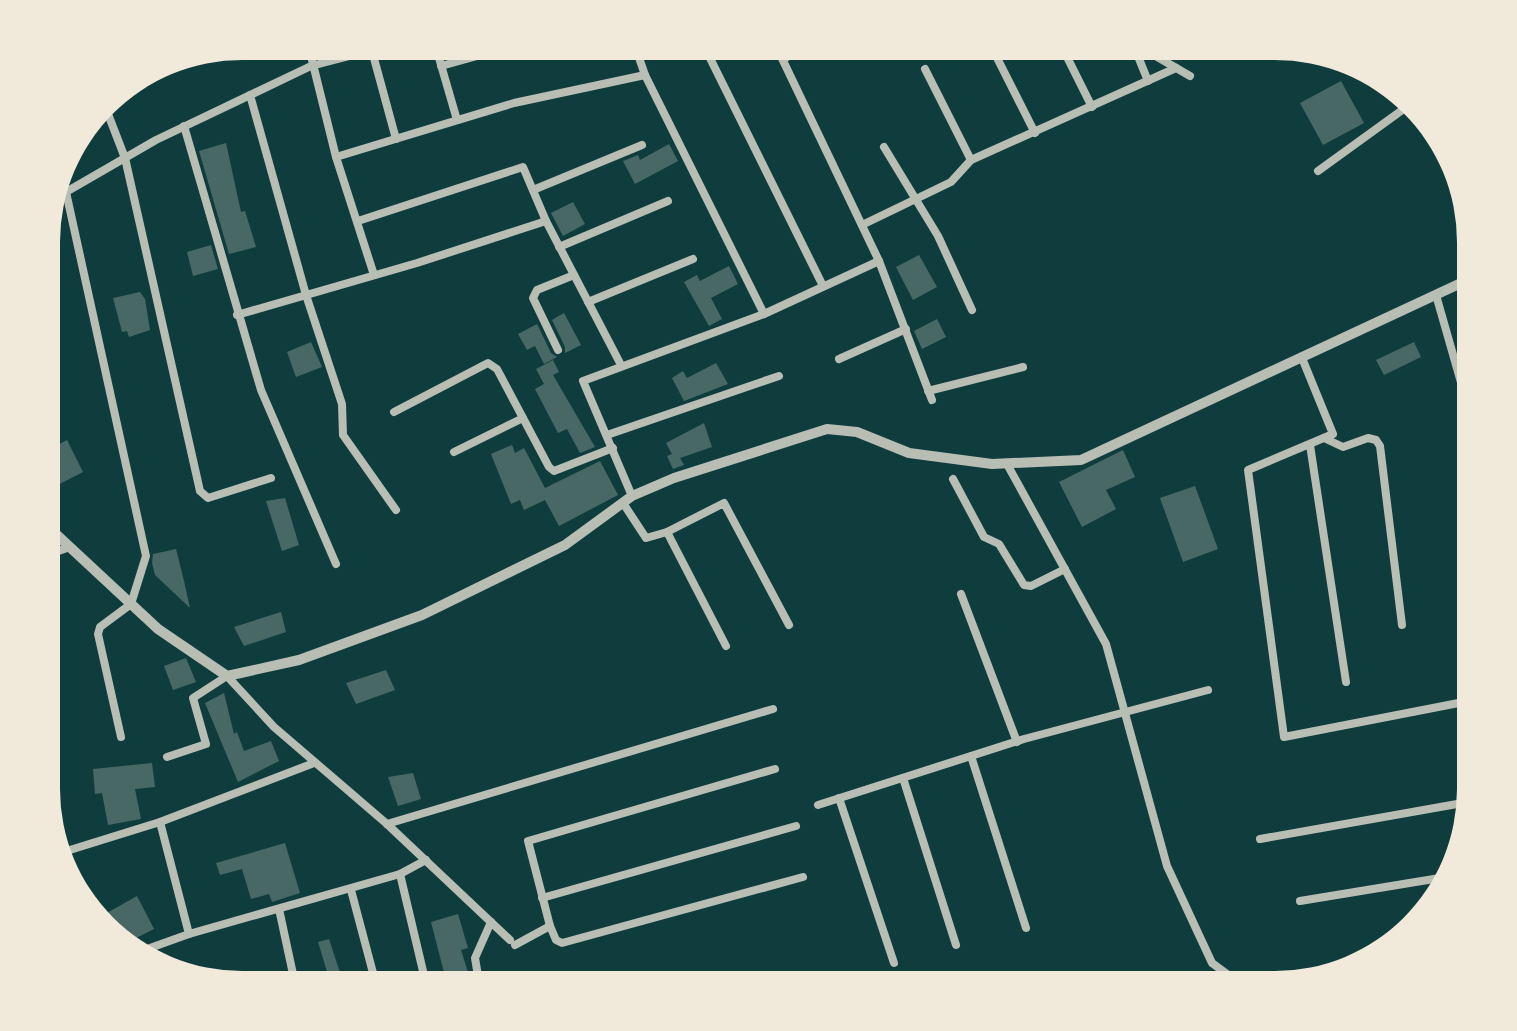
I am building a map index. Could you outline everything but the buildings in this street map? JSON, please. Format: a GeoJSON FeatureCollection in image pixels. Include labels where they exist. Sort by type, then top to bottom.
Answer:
{"type":"FeatureCollection","features":[{"type":"Feature","properties":{"kind":"street"},"geometry":{"type":"LineString","coordinates":[[311,60],[336,158],[374,275]]}},
{"type":"Feature","properties":{"kind":"street"},"geometry":{"type":"LineString","coordinates":[[67,191],[184,126],[311,66],[336,60]]}},
{"type":"Feature","properties":{"kind":"street"},"geometry":{"type":"LineString","coordinates":[[372,60],[396,139]]}},
{"type":"Feature","properties":{"kind":"street"},"geometry":{"type":"LineString","coordinates":[[439,60],[457,120]]}},
{"type":"Feature","properties":{"kind":"street"},"geometry":{"type":"LineString","coordinates":[[441,66],[463,60]]}},
{"type":"Feature","properties":{"kind":"street"},"geometry":{"type":"LineString","coordinates":[[640,60],[764,314]]}},
{"type":"Feature","properties":{"kind":"street"},"geometry":{"type":"LineString","coordinates":[[711,60],[823,286]]}},
{"type":"Feature","properties":{"kind":"street"},"geometry":{"type":"LineString","coordinates":[[783,60],[878,261],[930,395],[1023,368]]}},
{"type":"Feature","properties":{"kind":"street"},"geometry":{"type":"LineString","coordinates":[[998,60],[1035,133]]}},
{"type":"Feature","properties":{"kind":"street"},"geometry":{"type":"LineString","coordinates":[[1068,60],[1092,107]]}},
{"type":"Feature","properties":{"kind":"street"},"geometry":{"type":"LineString","coordinates":[[1140,60],[1148,81]]}},
{"type":"Feature","properties":{"kind":"street"},"geometry":{"type":"LineString","coordinates":[[1162,60],[1190,76]]}},
{"type":"Feature","properties":{"kind":"street"},"geometry":{"type":"LineString","coordinates":[[862,225],[951,182],[972,160],[1176,68]]}},
{"type":"Feature","properties":{"kind":"street"},"geometry":{"type":"LineString","coordinates":[[925,70],[972,160]]}},
{"type":"Feature","properties":{"kind":"street"},"geometry":{"type":"LineString","coordinates":[[336,158],[514,103],[645,74]]}},
{"type":"Feature","properties":{"kind":"street"},"geometry":{"type":"LineString","coordinates":[[250,95],[306,295],[342,404],[343,435],[396,510]]}},
{"type":"Feature","properties":{"kind":"street"},"geometry":{"type":"LineString","coordinates":[[1318,172],[1401,111]]}},
{"type":"Feature","properties":{"kind":"street"},"geometry":{"type":"LineString","coordinates":[[109,118],[125,158],[200,491],[208,498],[271,478]]}},
{"type":"Feature","properties":{"kind":"street"},"geometry":{"type":"LineString","coordinates":[[184,126],[261,390],[336,564]]}},
{"type":"Feature","properties":{"kind":"street"},"geometry":{"type":"LineString","coordinates":[[533,190],[642,145]]}},
{"type":"Feature","properties":{"kind":"street"},"geometry":{"type":"LineString","coordinates":[[884,147],[938,236],[972,310]]}},
{"type":"Feature","properties":{"kind":"street"},"geometry":{"type":"LineString","coordinates":[[358,221],[523,167],[546,221],[621,364]]}},
{"type":"Feature","properties":{"kind":"street"},"geometry":{"type":"LineString","coordinates":[[66,194],[146,556],[132,604],[100,627],[98,634],[121,737]]}},
{"type":"Feature","properties":{"kind":"street"},"geometry":{"type":"LineString","coordinates":[[559,246],[668,201]]}},
{"type":"Feature","properties":{"kind":"street"},"geometry":{"type":"LineString","coordinates":[[237,315],[546,221]]}},
{"type":"Feature","properties":{"kind":"street"},"geometry":{"type":"LineString","coordinates":[[588,302],[693,259]]}},
{"type":"Feature","properties":{"kind":"street"},"geometry":{"type":"LineString","coordinates":[[789,625],[724,504],[646,538],[583,381],[764,314],[878,261]]}},
{"type":"Feature","properties":{"kind":"street"},"geometry":{"type":"LineString","coordinates":[[558,350],[533,298],[537,290],[574,276]]}},
{"type":"Feature","properties":{"kind":"street"},"geometry":{"type":"LineString","coordinates":[[168,757],[206,744],[193,698],[228,676],[299,660],[422,616],[565,545],[628,499],[674,478],[827,429],[857,432],[909,453],[1006,464],[1081,460],[1457,285]]}},
{"type":"Feature","properties":{"kind":"street"},"geometry":{"type":"LineString","coordinates":[[1436,294],[1457,366]]}},
{"type":"Feature","properties":{"kind":"street"},"geometry":{"type":"LineString","coordinates":[[839,359],[906,329]]}},
{"type":"Feature","properties":{"kind":"street"},"geometry":{"type":"LineString","coordinates":[[1302,358],[1332,434],[1248,470],[1284,737],[1457,703]]}},
{"type":"Feature","properties":{"kind":"street"},"geometry":{"type":"LineString","coordinates":[[394,412],[488,363],[497,369],[554,471],[613,448]]}},
{"type":"Feature","properties":{"kind":"street"},"geometry":{"type":"LineString","coordinates":[[607,435],[779,376]]}},
{"type":"Feature","properties":{"kind":"street"},"geometry":{"type":"LineString","coordinates":[[454,452],[523,418]]}},
{"type":"Feature","properties":{"kind":"street"},"geometry":{"type":"LineString","coordinates":[[1324,438],[1343,447],[1368,438],[1380,446],[1402,624]]}},
{"type":"Feature","properties":{"kind":"street"},"geometry":{"type":"LineString","coordinates":[[1310,446],[1346,682]]}},
{"type":"Feature","properties":{"kind":"street"},"geometry":{"type":"LineString","coordinates":[[1006,464],[1106,644],[1167,866],[1212,962],[1224,971]]}},
{"type":"Feature","properties":{"kind":"street"},"geometry":{"type":"LineString","coordinates":[[954,479],[984,537],[999,544],[1024,584],[1030,586],[1065,569]]}},
{"type":"Feature","properties":{"kind":"street"},"geometry":{"type":"LineString","coordinates":[[667,532],[726,646]]}},
{"type":"Feature","properties":{"kind":"street"},"geometry":{"type":"LineString","coordinates":[[60,538],[158,629],[228,676],[274,727],[387,824],[512,942],[550,926]]}},
{"type":"Feature","properties":{"kind":"street"},"geometry":{"type":"LineString","coordinates":[[60,550],[70,547]]}},
{"type":"Feature","properties":{"kind":"street"},"geometry":{"type":"LineString","coordinates":[[962,594],[1017,742]]}},
{"type":"Feature","properties":{"kind":"street"},"geometry":{"type":"LineString","coordinates":[[818,805],[1017,742],[1208,690]]}},
{"type":"Feature","properties":{"kind":"street"},"geometry":{"type":"LineString","coordinates":[[387,824],[773,709]]}},
{"type":"Feature","properties":{"kind":"street"},"geometry":{"type":"LineString","coordinates":[[971,756],[1026,928]]}},
{"type":"Feature","properties":{"kind":"street"},"geometry":{"type":"LineString","coordinates":[[71,850],[160,822],[314,763]]}},
{"type":"Feature","properties":{"kind":"street"},"geometry":{"type":"LineString","coordinates":[[774,769],[533,838],[528,846],[550,926],[562,944],[802,877]]}},
{"type":"Feature","properties":{"kind":"street"},"geometry":{"type":"LineString","coordinates":[[903,778],[956,945]]}},
{"type":"Feature","properties":{"kind":"street"},"geometry":{"type":"LineString","coordinates":[[839,798],[894,963]]}},
{"type":"Feature","properties":{"kind":"street"},"geometry":{"type":"LineString","coordinates":[[1260,839],[1456,804]]}},
{"type":"Feature","properties":{"kind":"street"},"geometry":{"type":"LineString","coordinates":[[160,822],[189,934]]}},
{"type":"Feature","properties":{"kind":"street"},"geometry":{"type":"LineString","coordinates":[[542,898],[796,826]]}},
{"type":"Feature","properties":{"kind":"street"},"geometry":{"type":"LineString","coordinates":[[153,947],[351,890],[400,874],[426,860]]}},
{"type":"Feature","properties":{"kind":"street"},"geometry":{"type":"LineString","coordinates":[[400,874],[423,971]]}},
{"type":"Feature","properties":{"kind":"street"},"geometry":{"type":"LineString","coordinates":[[1300,901],[1433,878]]}},
{"type":"Feature","properties":{"kind":"street"},"geometry":{"type":"LineString","coordinates":[[351,890],[372,971]]}},
{"type":"Feature","properties":{"kind":"street"},"geometry":{"type":"LineString","coordinates":[[279,908],[292,971]]}},
{"type":"Feature","properties":{"kind":"street"},"geometry":{"type":"LineString","coordinates":[[477,971],[475,958],[491,922]]}}]}
